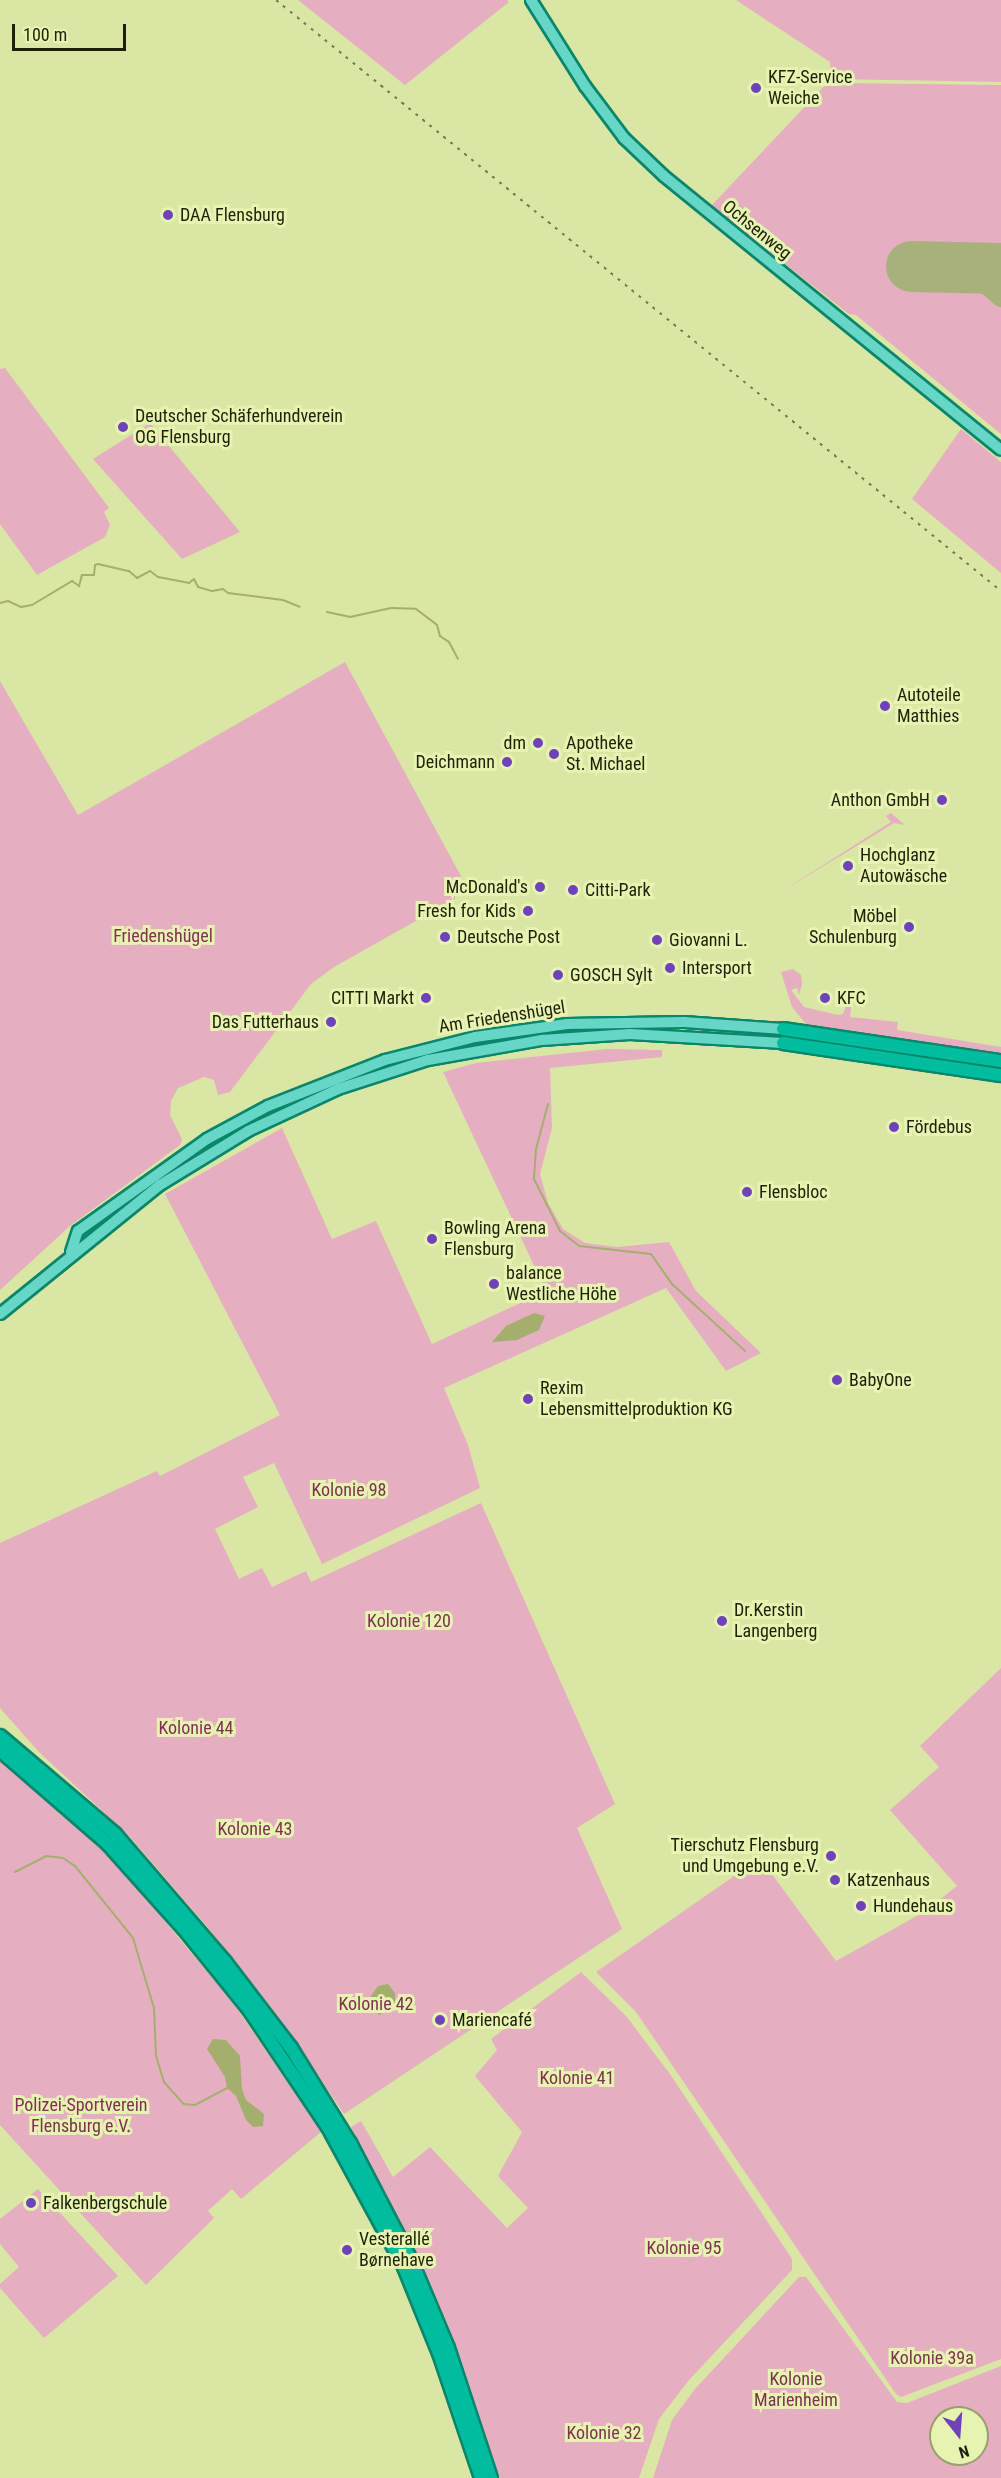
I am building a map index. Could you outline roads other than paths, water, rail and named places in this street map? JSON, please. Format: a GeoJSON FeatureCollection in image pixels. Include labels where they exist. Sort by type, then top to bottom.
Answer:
{"type":"FeatureCollection","features":[{"type":"Feature","properties":{"kind":"highway","name":"Am Friedenshügel"},"geometry":{"type":"LineString","coordinates":[[783,1029],[1001,1061]]}},
{"type":"Feature","properties":{"kind":"highway","name":"Am Friedenshügel"},"geometry":{"type":"LineString","coordinates":[[783,1043],[1001,1075]]}},
{"type":"Feature","properties":{"kind":"highway"},"geometry":{"type":"LineString","coordinates":[[0,1728],[32,1761]]}},
{"type":"Feature","properties":{"kind":"highway"},"geometry":{"type":"LineString","coordinates":[[0,1736],[115,1834],[185,1913],[291,2048],[411,2260],[448,2348],[491,2478]]}},
{"type":"Feature","properties":{"kind":"highway"},"geometry":{"type":"LineString","coordinates":[[0,1750],[108,1844],[184,1929],[248,2008],[333,2124]]}},
{"type":"Feature","properties":{"kind":"highway"},"geometry":{"type":"LineString","coordinates":[[345,2146],[404,2266],[443,2364],[481,2478]]}},
{"type":"Feature","properties":{"kind":"main road","name":"Ochsenweg"},"geometry":{"type":"LineString","coordinates":[[531,0],[585,86],[624,138],[664,176],[1001,450]]}},
{"type":"Feature","properties":{"kind":"main road","name":"Am Friedenshügel"},"geometry":{"type":"LineString","coordinates":[[71,1253],[78,1231],[207,1139],[268,1106],[385,1060],[475,1037],[567,1024],[684,1022],[783,1029]]}},
{"type":"Feature","properties":{"kind":"main road","name":"Am Friedenshügel"},"geometry":{"type":"LineString","coordinates":[[0,1314],[71,1253],[160,1185],[248,1131],[338,1089],[428,1060],[507,1045],[586,1036],[684,1035],[783,1043]]}},
{"type":"Feature","properties":{"kind":"waterway"},"geometry":{"type":"LineString","coordinates":[[0,603],[8,601],[21,607],[32,605],[72,581],[79,586],[82,575],[94,575],[95,565],[98,564],[129,571],[137,578],[150,571],[158,577],[189,583],[194,579],[198,587],[212,591],[223,589],[228,593],[283,600],[300,607]]}},
{"type":"Feature","properties":{"kind":"waterway"},"geometry":{"type":"LineString","coordinates":[[327,612],[350,617],[391,608],[416,609],[437,625],[440,636],[449,642],[458,659]]}},
{"type":"Feature","properties":{"kind":"waterway"},"geometry":{"type":"LineString","coordinates":[[548,1104],[536,1149],[534,1179],[560,1231],[579,1246],[651,1254],[672,1284],[745,1351]]}},
{"type":"Feature","properties":{"kind":"waterway"},"geometry":{"type":"LineString","coordinates":[[15,1872],[46,1856],[63,1858],[75,1866],[133,1938],[154,2008],[156,2056],[164,2082],[184,2104],[195,2105],[227,2088]]}},
{"type":"Feature","properties":{"kind":"railway"},"geometry":{"type":"LineString","coordinates":[[276,0],[1001,591]]}},
{"type":"Feature","properties":{"kind":"place","name":"KFZ-Service Weiche"},"geometry":{"type":"Point","coordinates":[756,88]}},
{"type":"Feature","properties":{"kind":"place","name":"DAA Flensburg"},"geometry":{"type":"Point","coordinates":[168,215]}},
{"type":"Feature","properties":{"kind":"place","name":"Deutscher Schäferhundverein OG Flensburg"},"geometry":{"type":"Point","coordinates":[123,427]}},
{"type":"Feature","properties":{"kind":"place","name":"Autoteile Matthies"},"geometry":{"type":"Point","coordinates":[885,706]}},
{"type":"Feature","properties":{"kind":"place","name":"dm"},"geometry":{"type":"Point","coordinates":[538,743]}},
{"type":"Feature","properties":{"kind":"place","name":"Apotheke St. Michael"},"geometry":{"type":"Point","coordinates":[554,754]}},
{"type":"Feature","properties":{"kind":"place","name":"Deichmann"},"geometry":{"type":"Point","coordinates":[507,762]}},
{"type":"Feature","properties":{"kind":"place","name":"Anthon GmbH"},"geometry":{"type":"Point","coordinates":[942,800]}},
{"type":"Feature","properties":{"kind":"place","name":"Hochglanz Autowäsche"},"geometry":{"type":"Point","coordinates":[848,866]}},
{"type":"Feature","properties":{"kind":"place","name":"McDonald's"},"geometry":{"type":"Point","coordinates":[540,887]}},
{"type":"Feature","properties":{"kind":"place","name":"Citti-Park"},"geometry":{"type":"Point","coordinates":[573,890]}},
{"type":"Feature","properties":{"kind":"place","name":"Fresh for Kids"},"geometry":{"type":"Point","coordinates":[528,911]}},
{"type":"Feature","properties":{"kind":"place","name":"Möbel Schulenburg"},"geometry":{"type":"Point","coordinates":[909,927]}},
{"type":"Feature","properties":{"kind":"place","name":"Deutsche Post"},"geometry":{"type":"Point","coordinates":[445,937]}},
{"type":"Feature","properties":{"kind":"place","name":"Giovanni L."},"geometry":{"type":"Point","coordinates":[657,940]}},
{"type":"Feature","properties":{"kind":"place","name":"Intersport"},"geometry":{"type":"Point","coordinates":[670,968]}},
{"type":"Feature","properties":{"kind":"place","name":"GOSCH Sylt"},"geometry":{"type":"Point","coordinates":[558,975]}},
{"type":"Feature","properties":{"kind":"place","name":"CITTI Markt"},"geometry":{"type":"Point","coordinates":[426,998]}},
{"type":"Feature","properties":{"kind":"place","name":"KFC"},"geometry":{"type":"Point","coordinates":[825,998]}},
{"type":"Feature","properties":{"kind":"place","name":"Das Futterhaus"},"geometry":{"type":"Point","coordinates":[331,1022]}},
{"type":"Feature","properties":{"kind":"place","name":"Fördebus"},"geometry":{"type":"Point","coordinates":[894,1127]}},
{"type":"Feature","properties":{"kind":"place","name":"Flensbloc"},"geometry":{"type":"Point","coordinates":[747,1192]}},
{"type":"Feature","properties":{"kind":"place","name":"Bowling Arena Flensburg"},"geometry":{"type":"Point","coordinates":[432,1239]}},
{"type":"Feature","properties":{"kind":"place","name":"balance Westliche Höhe"},"geometry":{"type":"Point","coordinates":[494,1284]}},
{"type":"Feature","properties":{"kind":"place","name":"BabyOne"},"geometry":{"type":"Point","coordinates":[837,1380]}},
{"type":"Feature","properties":{"kind":"place","name":"Rexim Lebensmittelproduktion KG"},"geometry":{"type":"Point","coordinates":[528,1399]}},
{"type":"Feature","properties":{"kind":"place","name":"Dr.Kerstin Langenberg"},"geometry":{"type":"Point","coordinates":[722,1621]}},
{"type":"Feature","properties":{"kind":"place","name":"Tierschutz Flensburg und Umgebung e.V."},"geometry":{"type":"Point","coordinates":[831,1856]}},
{"type":"Feature","properties":{"kind":"place","name":"Katzenhaus"},"geometry":{"type":"Point","coordinates":[835,1880]}},
{"type":"Feature","properties":{"kind":"place","name":"Hundehaus"},"geometry":{"type":"Point","coordinates":[861,1906]}},
{"type":"Feature","properties":{"kind":"place","name":"Mariencafé"},"geometry":{"type":"Point","coordinates":[440,2020]}},
{"type":"Feature","properties":{"kind":"place","name":"Falkenbergschule"},"geometry":{"type":"Point","coordinates":[31,2203]}},
{"type":"Feature","properties":{"kind":"place","name":"Vesterallé Børnehave"},"geometry":{"type":"Point","coordinates":[347,2250]}},
{"type":"Feature","properties":{"kind":"park label","name":"Friedenshügel"},"geometry":{"type":"Point","coordinates":[163,936]}},
{"type":"Feature","properties":{"kind":"park label","name":"Kolonie 98"},"geometry":{"type":"Point","coordinates":[349,1490]}},
{"type":"Feature","properties":{"kind":"park label","name":"Kolonie 120"},"geometry":{"type":"Point","coordinates":[409,1621]}},
{"type":"Feature","properties":{"kind":"park label","name":"Kolonie 44"},"geometry":{"type":"Point","coordinates":[196,1728]}},
{"type":"Feature","properties":{"kind":"park label","name":"Kolonie 43"},"geometry":{"type":"Point","coordinates":[255,1829]}},
{"type":"Feature","properties":{"kind":"park label","name":"Kolonie 42"},"geometry":{"type":"Point","coordinates":[376,2004]}},
{"type":"Feature","properties":{"kind":"park label","name":"Kolonie 41"},"geometry":{"type":"Point","coordinates":[577,2078]}},
{"type":"Feature","properties":{"kind":"park label","name":"Polizei-Sportverein Flensburg e.V."},"geometry":{"type":"Point","coordinates":[81,2116]}},
{"type":"Feature","properties":{"kind":"park label","name":"Kolonie 95"},"geometry":{"type":"Point","coordinates":[684,2248]}},
{"type":"Feature","properties":{"kind":"park label","name":"Kolonie 39a"},"geometry":{"type":"Point","coordinates":[932,2358]}},
{"type":"Feature","properties":{"kind":"park label","name":"Kolonie Marienheim"},"geometry":{"type":"Point","coordinates":[796,2390]}},
{"type":"Feature","properties":{"kind":"park label","name":"Kolonie 32"},"geometry":{"type":"Point","coordinates":[604,2433]}}]}
